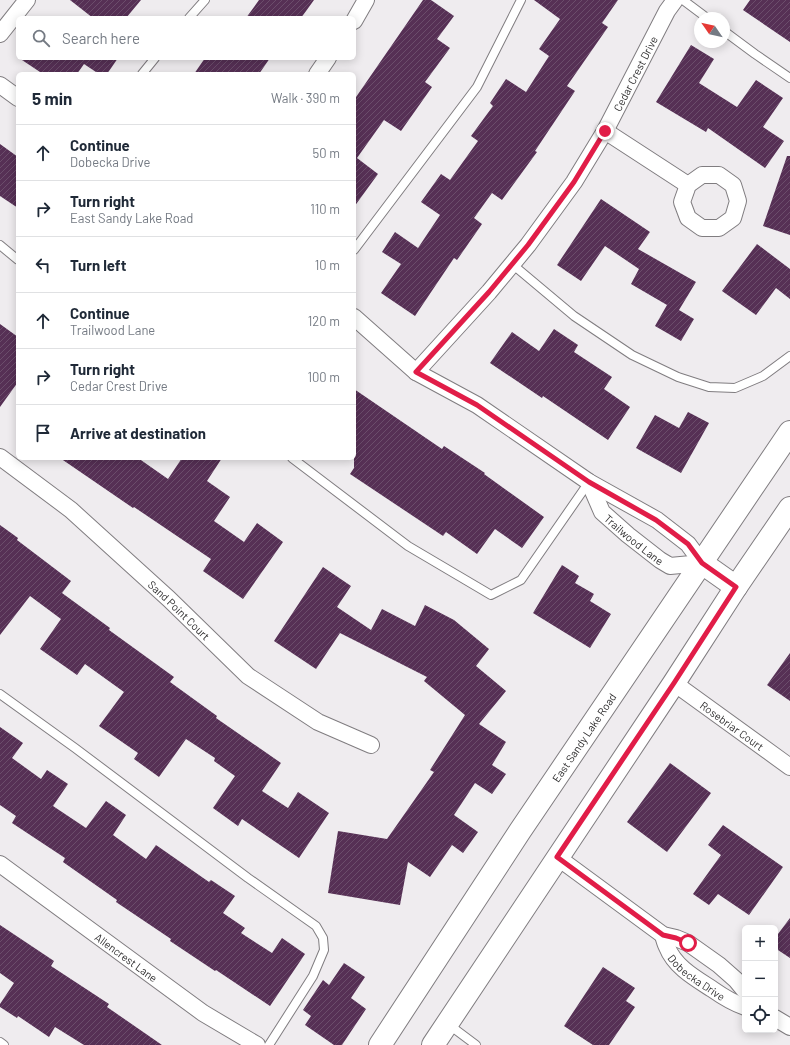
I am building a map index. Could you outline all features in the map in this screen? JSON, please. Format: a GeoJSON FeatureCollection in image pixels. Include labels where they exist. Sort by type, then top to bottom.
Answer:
{"type":"FeatureCollection","features":[{"type":"Feature","properties":{"kind":"main road","name":"East Sandy Lake Road"},"geometry":{"type":"LineString","coordinates":[[380,1045],[520,831],[790,432]]}},
{"type":"Feature","properties":{"kind":"main road"},"geometry":{"type":"LineString","coordinates":[[433,1045],[674,683],[736,587],[790,508]]}},
{"type":"Feature","properties":{"kind":"main road"},"geometry":{"type":"LineString","coordinates":[[702,563],[736,587]]}},
{"type":"Feature","properties":{"kind":"street"},"geometry":{"type":"LineString","coordinates":[[0,34],[27,0]]}},
{"type":"Feature","properties":{"kind":"street"},"geometry":{"type":"LineString","coordinates":[[356,18],[366,0]]}},
{"type":"Feature","properties":{"kind":"street","name":"Cedar Crest Drive"},"geometry":{"type":"LineString","coordinates":[[416,372],[489,292],[528,245],[574,182],[605,131],[667,11],[675,0]]}},
{"type":"Feature","properties":{"kind":"street"},"geometry":{"type":"LineString","coordinates":[[318,72],[327,60]]}},
{"type":"Feature","properties":{"kind":"street"},"geometry":{"type":"LineString","coordinates":[[0,85],[16,97]]}},
{"type":"Feature","properties":{"kind":"street"},"geometry":{"type":"LineString","coordinates":[[605,131],[688,185]]}},
{"type":"Feature","properties":{"kind":"street","name":"Trailwood Lane"},"geometry":{"type":"LineString","coordinates":[[356,319],[416,372],[477,405],[589,482],[656,520],[688,544],[702,563]]}},
{"type":"Feature","properties":{"kind":"street","name":"Sand Point Court"},"geometry":{"type":"LineString","coordinates":[[0,457],[71,510],[169,599],[248,676],[318,722],[371,745]]}},
{"type":"Feature","properties":{"kind":"street","name":"Trailwood Lane"},"geometry":{"type":"LineString","coordinates":[[589,482],[602,512],[660,560],[670,566],[702,563]]}},
{"type":"Feature","properties":{"kind":"street","name":"Rosebriar Court"},"geometry":{"type":"LineString","coordinates":[[674,683],[790,767]]}},
{"type":"Feature","properties":{"kind":"street","name":"Dobecka Drive"},"geometry":{"type":"LineString","coordinates":[[557,857],[663,935],[688,943],[719,965],[736,980],[742,988]]}},
{"type":"Feature","properties":{"kind":"street","name":"Allencrest Lane"},"geometry":{"type":"LineString","coordinates":[[0,864],[202,1013],[257,1045]]}},
{"type":"Feature","properties":{"kind":"street","name":"Dobecka Drive"},"geometry":{"type":"LineString","coordinates":[[663,935],[670,954],[684,970],[728,999],[742,1005]]}},
{"type":"Feature","properties":{"kind":"street"},"geometry":{"type":"LineString","coordinates":[[778,1020],[790,1026]]}},
{"type":"Feature","properties":{"kind":"lane"},"geometry":{"type":"LineString","coordinates":[[191,16],[204,0]]}},
{"type":"Feature","properties":{"kind":"lane"},"geometry":{"type":"LineString","coordinates":[[356,247],[477,86],[521,0]]}},
{"type":"Feature","properties":{"kind":"lane"},"geometry":{"type":"LineString","coordinates":[[683,0],[699,12]]}},
{"type":"Feature","properties":{"kind":"lane"},"geometry":{"type":"LineString","coordinates":[[730,35],[790,78]]}},
{"type":"Feature","properties":{"kind":"lane"},"geometry":{"type":"LineString","coordinates":[[144,72],[153,60]]}},
{"type":"Feature","properties":{"kind":"lane"},"geometry":{"type":"LineString","coordinates":[[0,245],[16,258]]}},
{"type":"Feature","properties":{"kind":"lane"},"geometry":{"type":"LineString","coordinates":[[512,264],[574,316],[632,355],[678,377],[702,385],[709,387],[735,388],[763,376],[790,356]]}},
{"type":"Feature","properties":{"kind":"lane"},"geometry":{"type":"LineString","coordinates":[[295,460],[408,546],[491,595],[521,580],[589,482]]}},
{"type":"Feature","properties":{"kind":"lane"},"geometry":{"type":"LineString","coordinates":[[0,694],[75,748],[248,878],[316,926],[323,938],[324,950],[313,976],[269,1045]]}},
{"type":"Feature","properties":{"kind":"lane"},"geometry":{"type":"LineString","coordinates":[[447,1024],[476,1045]]}},
{"type":"Feature","properties":{"kind":"lane"},"geometry":{"type":"LineString","coordinates":[[0,1042],[4,1045]]}},
{"type":"Feature","properties":{"kind":"building"},"geometry":{"type":"Polygon","coordinates":[[[70,0],[141,0],[128,16],[90,16],[70,0]]]}},
{"type":"Feature","properties":{"kind":"building"},"geometry":{"type":"Polygon","coordinates":[[[259,0],[314,0],[302,16],[247,16],[259,0]]]}},
{"type":"Feature","properties":{"kind":"building"},"geometry":{"type":"Polygon","coordinates":[[[423,0],[431,0],[454,16],[437,39],[450,48],[425,82],[432,87],[401,131],[384,120],[357,158],[378,174],[356,204],[356,97],[423,0]]]}},
{"type":"Feature","properties":{"kind":"building"},"geometry":{"type":"Polygon","coordinates":[[[534,0],[618,0],[602,23],[608,27],[567,86],[575,91],[535,151],[537,152],[502,200],[492,193],[474,218],[482,224],[457,260],[454,258],[415,316],[381,293],[401,264],[382,252],[395,232],[418,248],[440,215],[421,202],[441,174],[450,180],[478,141],[471,136],[493,106],[490,103],[506,79],[526,92],[549,56],[539,49],[560,19],[534,0]]]}},
{"type":"Feature","properties":{"kind":"building"},"geometry":{"type":"Polygon","coordinates":[[[750,0],[790,0],[790,42],[743,10],[750,0]]]}},
{"type":"Feature","properties":{"kind":"building"},"geometry":{"type":"Polygon","coordinates":[[[691,45],[714,59],[699,83],[737,107],[756,80],[783,98],[763,127],[784,141],[765,168],[708,128],[706,132],[656,102],[691,45]]]}},
{"type":"Feature","properties":{"kind":"building"},"geometry":{"type":"Polygon","coordinates":[[[22,60],[117,60],[108,72],[96,72],[84,64],[78,72],[40,72],[22,60]]]}},
{"type":"Feature","properties":{"kind":"building"},"geometry":{"type":"Polygon","coordinates":[[[204,60],[269,60],[260,72],[195,72],[204,60]]]}},
{"type":"Feature","properties":{"kind":"building"},"geometry":{"type":"Polygon","coordinates":[[[0,144],[16,156],[16,207],[0,196],[0,144]]]}},
{"type":"Feature","properties":{"kind":"building"},"geometry":{"type":"Polygon","coordinates":[[[787,156],[790,156],[790,235],[763,226],[787,156]]]}},
{"type":"Feature","properties":{"kind":"building"},"geometry":{"type":"Polygon","coordinates":[[[601,199],[650,232],[638,249],[696,282],[679,310],[694,319],[681,341],[655,326],[667,305],[631,284],[639,269],[605,246],[581,281],[557,265],[601,199]]]}},
{"type":"Feature","properties":{"kind":"building"},"geometry":{"type":"Polygon","coordinates":[[[757,244],[790,269],[790,299],[776,288],[756,315],[722,291],[757,244]]]}},
{"type":"Feature","properties":{"kind":"building"},"geometry":{"type":"Polygon","coordinates":[[[0,324],[16,336],[16,385],[0,407],[0,324]]]}},
{"type":"Feature","properties":{"kind":"building"},"geometry":{"type":"Polygon","coordinates":[[[554,329],[578,345],[574,352],[612,377],[604,389],[630,407],[608,440],[543,396],[542,398],[490,363],[512,332],[539,351],[554,329]]]}},
{"type":"Feature","properties":{"kind":"building"},"geometry":{"type":"Polygon","coordinates":[[[356,390],[442,449],[444,446],[485,473],[484,474],[544,517],[522,548],[495,529],[477,554],[446,532],[443,536],[350,474],[354,468],[354,460],[356,460],[356,390]]]}},
{"type":"Feature","properties":{"kind":"building"},"geometry":{"type":"Polygon","coordinates":[[[688,412],[709,423],[681,473],[636,448],[655,415],[679,428],[688,412]]]}},
{"type":"Feature","properties":{"kind":"building"},"geometry":{"type":"Polygon","coordinates":[[[63,460],[141,460],[168,479],[181,460],[221,460],[207,481],[230,497],[214,521],[244,542],[257,523],[283,542],[243,599],[203,571],[211,559],[134,507],[133,508],[63,460]]]}},
{"type":"Feature","properties":{"kind":"building"},"geometry":{"type":"Polygon","coordinates":[[[0,525],[18,538],[17,540],[71,581],[62,593],[110,628],[109,630],[174,677],[170,682],[217,716],[216,718],[281,763],[262,791],[288,808],[298,792],[329,813],[299,858],[242,819],[238,826],[213,808],[235,776],[214,761],[215,758],[186,739],[159,777],[134,759],[138,753],[99,726],[124,692],[85,664],[77,675],[40,649],[61,619],[30,596],[0,635],[0,525]]]}},
{"type":"Feature","properties":{"kind":"building"},"geometry":{"type":"Polygon","coordinates":[[[562,565],[579,576],[575,583],[594,594],[590,601],[611,614],[590,648],[533,613],[562,565]]]}},
{"type":"Feature","properties":{"kind":"building"},"geometry":{"type":"Polygon","coordinates":[[[323,567],[351,586],[337,607],[371,630],[382,609],[415,626],[425,605],[454,620],[489,649],[476,666],[506,691],[479,724],[506,742],[492,765],[506,774],[492,794],[475,783],[454,815],[478,832],[463,853],[452,845],[430,877],[408,862],[400,905],[328,893],[338,831],[387,839],[434,772],[430,770],[465,715],[424,681],[427,677],[340,633],[316,669],[274,641],[323,567]]]}},
{"type":"Feature","properties":{"kind":"building"},"geometry":{"type":"Polygon","coordinates":[[[790,653],[790,701],[767,685],[790,653]]]}},
{"type":"Feature","properties":{"kind":"building"},"geometry":{"type":"Polygon","coordinates":[[[0,727],[23,743],[12,758],[41,779],[47,770],[68,784],[53,806],[86,828],[106,801],[126,815],[113,835],[146,859],[156,845],[209,882],[211,880],[235,896],[223,913],[245,928],[241,933],[272,953],[282,938],[305,954],[270,1006],[170,941],[171,939],[116,902],[117,900],[63,862],[65,858],[12,823],[16,816],[0,805],[0,727]]]}},
{"type":"Feature","properties":{"kind":"building"},"geometry":{"type":"Polygon","coordinates":[[[670,763],[711,793],[667,852],[627,822],[670,763]]]}},
{"type":"Feature","properties":{"kind":"building"},"geometry":{"type":"Polygon","coordinates":[[[723,825],[783,867],[749,915],[718,894],[709,905],[693,894],[721,855],[708,845],[723,825]]]}},
{"type":"Feature","properties":{"kind":"building"},"geometry":{"type":"Polygon","coordinates":[[[790,918],[790,958],[778,950],[778,934],[790,918]]]}},
{"type":"Feature","properties":{"kind":"building"},"geometry":{"type":"Polygon","coordinates":[[[0,925],[54,961],[51,966],[109,1004],[107,1007],[162,1045],[84,1045],[55,1027],[49,1037],[18,1016],[17,1018],[0,1007],[0,1004],[14,983],[0,973],[0,925]]]}},
{"type":"Feature","properties":{"kind":"building"},"geometry":{"type":"Polygon","coordinates":[[[344,963],[365,977],[351,998],[366,1009],[342,1045],[334,1045],[305,1025],[311,1016],[303,1010],[323,980],[329,985],[344,963]]]}},
{"type":"Feature","properties":{"kind":"building"},"geometry":{"type":"Polygon","coordinates":[[[603,967],[635,988],[626,1001],[635,1007],[609,1045],[593,1045],[564,1026],[603,967]]]}},
{"type":"Feature","properties":{"kind":"route"},"geometry":{"type":"LineString","coordinates":[[605,131],[574,182],[528,245],[489,292],[416,372],[477,405],[589,482],[656,520],[688,544],[702,563],[736,587],[674,683],[557,857],[663,935],[688,943]]}}]}
